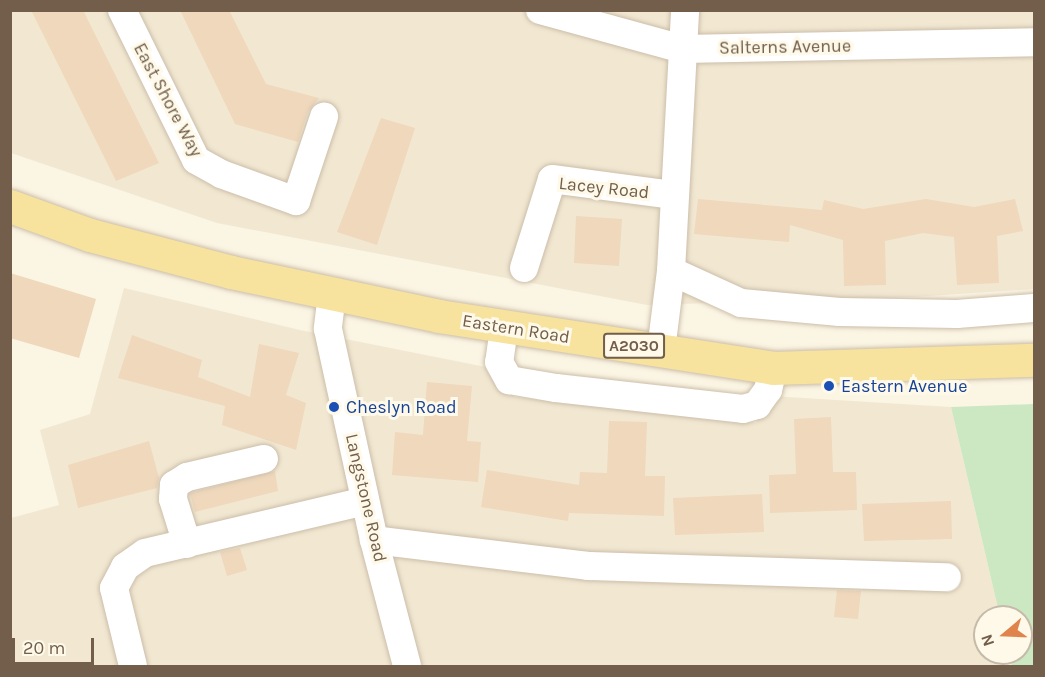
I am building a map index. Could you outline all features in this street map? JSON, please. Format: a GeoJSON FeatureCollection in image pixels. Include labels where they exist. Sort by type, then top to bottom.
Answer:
{"type":"FeatureCollection","features":[{"type":"Feature","properties":{"kind":"main road","name":"Eastern Road"},"geometry":{"type":"LineString","coordinates":[[10,206],[90,235],[231,272],[504,328],[773,368],[1035,360]]}},
{"type":"Feature","properties":{"kind":"street","name":"East Shore Way"},"geometry":{"type":"LineString","coordinates":[[122,10],[196,160],[221,174],[296,201],[324,117]]}},
{"type":"Feature","properties":{"kind":"street","name":"Salterns Avenue"},"geometry":{"type":"LineString","coordinates":[[540,10],[683,49],[1035,42]]}},
{"type":"Feature","properties":{"kind":"street"},"geometry":{"type":"LineString","coordinates":[[662,350],[671,271],[685,10]]}},
{"type":"Feature","properties":{"kind":"street","name":"Lacey Road"},"geometry":{"type":"LineString","coordinates":[[524,268],[552,179],[674,195]]}},
{"type":"Feature","properties":{"kind":"street"},"geometry":{"type":"LineString","coordinates":[[671,271],[741,303],[840,312],[945,314],[1035,308]]}},
{"type":"Feature","properties":{"kind":"street","name":"Langstone Road"},"geometry":{"type":"LineString","coordinates":[[332,294],[328,329],[374,540],[407,666]]}},
{"type":"Feature","properties":{"kind":"street"},"geometry":{"type":"LineString","coordinates":[[504,328],[499,362],[509,380],[556,388],[743,409],[757,405],[768,390],[773,368]]}},
{"type":"Feature","properties":{"kind":"street"},"geometry":{"type":"LineString","coordinates":[[186,544],[173,499],[174,485],[187,477],[264,459]]}},
{"type":"Feature","properties":{"kind":"street"},"geometry":{"type":"LineString","coordinates":[[133,666],[114,588],[125,567],[145,554],[365,501]]}},
{"type":"Feature","properties":{"kind":"street"},"geometry":{"type":"LineString","coordinates":[[374,540],[588,566],[947,578]]}},
{"type":"Feature","properties":{"kind":"shaded area"},"geometry":{"type":"Polygon","coordinates":[[[11,11],[1034,11],[1034,289],[913,297],[647,305],[217,223],[11,153],[11,11]]]}},
{"type":"Feature","properties":{"kind":"shaded area"},"geometry":{"type":"Polygon","coordinates":[[[124,288],[300,330],[491,368],[502,387],[515,397],[756,423],[771,396],[951,407],[997,605],[973,605],[973,665],[1012,666],[11,666],[11,518],[59,505],[40,430],[90,414],[124,288]]]}},
{"type":"Feature","properties":{"kind":"green space"},"geometry":{"type":"Polygon","coordinates":[[[1034,404],[1034,666],[1012,666],[1033,665],[1033,605],[997,605],[951,407],[1034,404]]]}},
{"type":"Feature","properties":{"kind":"building"},"geometry":{"type":"Polygon","coordinates":[[[31,10],[83,10],[159,163],[116,181],[31,10]]]}},
{"type":"Feature","properties":{"kind":"building"},"geometry":{"type":"Polygon","coordinates":[[[180,10],[229,10],[266,84],[319,98],[308,112],[298,142],[235,124],[180,10]]]}},
{"type":"Feature","properties":{"kind":"building"},"geometry":{"type":"Polygon","coordinates":[[[381,118],[415,128],[377,245],[337,232],[381,118]]]}},
{"type":"Feature","properties":{"kind":"building"},"geometry":{"type":"Polygon","coordinates":[[[698,199],[822,210],[824,200],[863,209],[926,199],[974,207],[1015,199],[1023,231],[997,236],[999,283],[957,285],[954,237],[923,233],[885,241],[886,285],[844,286],[843,240],[790,225],[789,242],[694,234],[698,199]]]}},
{"type":"Feature","properties":{"kind":"building"},"geometry":{"type":"Polygon","coordinates":[[[576,216],[622,219],[619,266],[574,263],[576,216]]]}},
{"type":"Feature","properties":{"kind":"building"},"geometry":{"type":"Polygon","coordinates":[[[10,273],[96,299],[79,358],[10,338],[10,273]]]}},
{"type":"Feature","properties":{"kind":"building"},"geometry":{"type":"Polygon","coordinates":[[[132,335],[202,360],[198,377],[250,397],[259,344],[299,353],[286,395],[306,403],[296,450],[222,425],[225,406],[118,378],[132,335]]]}},
{"type":"Feature","properties":{"kind":"building"},"geometry":{"type":"Polygon","coordinates":[[[427,382],[472,386],[467,441],[481,442],[478,482],[392,475],[395,432],[423,435],[427,382]]]}},
{"type":"Feature","properties":{"kind":"building"},"geometry":{"type":"Polygon","coordinates":[[[831,417],[833,472],[856,472],[857,510],[770,513],[769,475],[796,474],[794,419],[831,417]]]}},
{"type":"Feature","properties":{"kind":"building"},"geometry":{"type":"Polygon","coordinates":[[[609,421],[647,422],[645,476],[665,476],[664,516],[569,513],[568,521],[481,507],[487,470],[579,485],[580,472],[607,473],[609,421]]]}},
{"type":"Feature","properties":{"kind":"building"},"geometry":{"type":"Polygon","coordinates":[[[149,441],[159,478],[157,488],[78,508],[68,465],[149,441]]]}},
{"type":"Feature","properties":{"kind":"building"},"geometry":{"type":"Polygon","coordinates":[[[275,471],[278,491],[195,512],[190,494],[193,492],[275,471]]]}},
{"type":"Feature","properties":{"kind":"building"},"geometry":{"type":"Polygon","coordinates":[[[762,494],[764,532],[675,535],[673,498],[762,494]]]}},
{"type":"Feature","properties":{"kind":"building"},"geometry":{"type":"Polygon","coordinates":[[[951,501],[952,539],[864,541],[862,504],[951,501]]]}},
{"type":"Feature","properties":{"kind":"building"},"geometry":{"type":"Polygon","coordinates":[[[240,548],[247,570],[227,576],[220,552],[240,548]]]}},
{"type":"Feature","properties":{"kind":"building"},"geometry":{"type":"Polygon","coordinates":[[[837,590],[861,591],[858,619],[834,617],[837,590]]]}},
{"type":"Feature","properties":{"kind":"place","name":"Eastern Avenue"},"geometry":{"type":"Point","coordinates":[829,386]}},
{"type":"Feature","properties":{"kind":"place","name":"Cheslyn Road"},"geometry":{"type":"Point","coordinates":[334,407]}}]}
